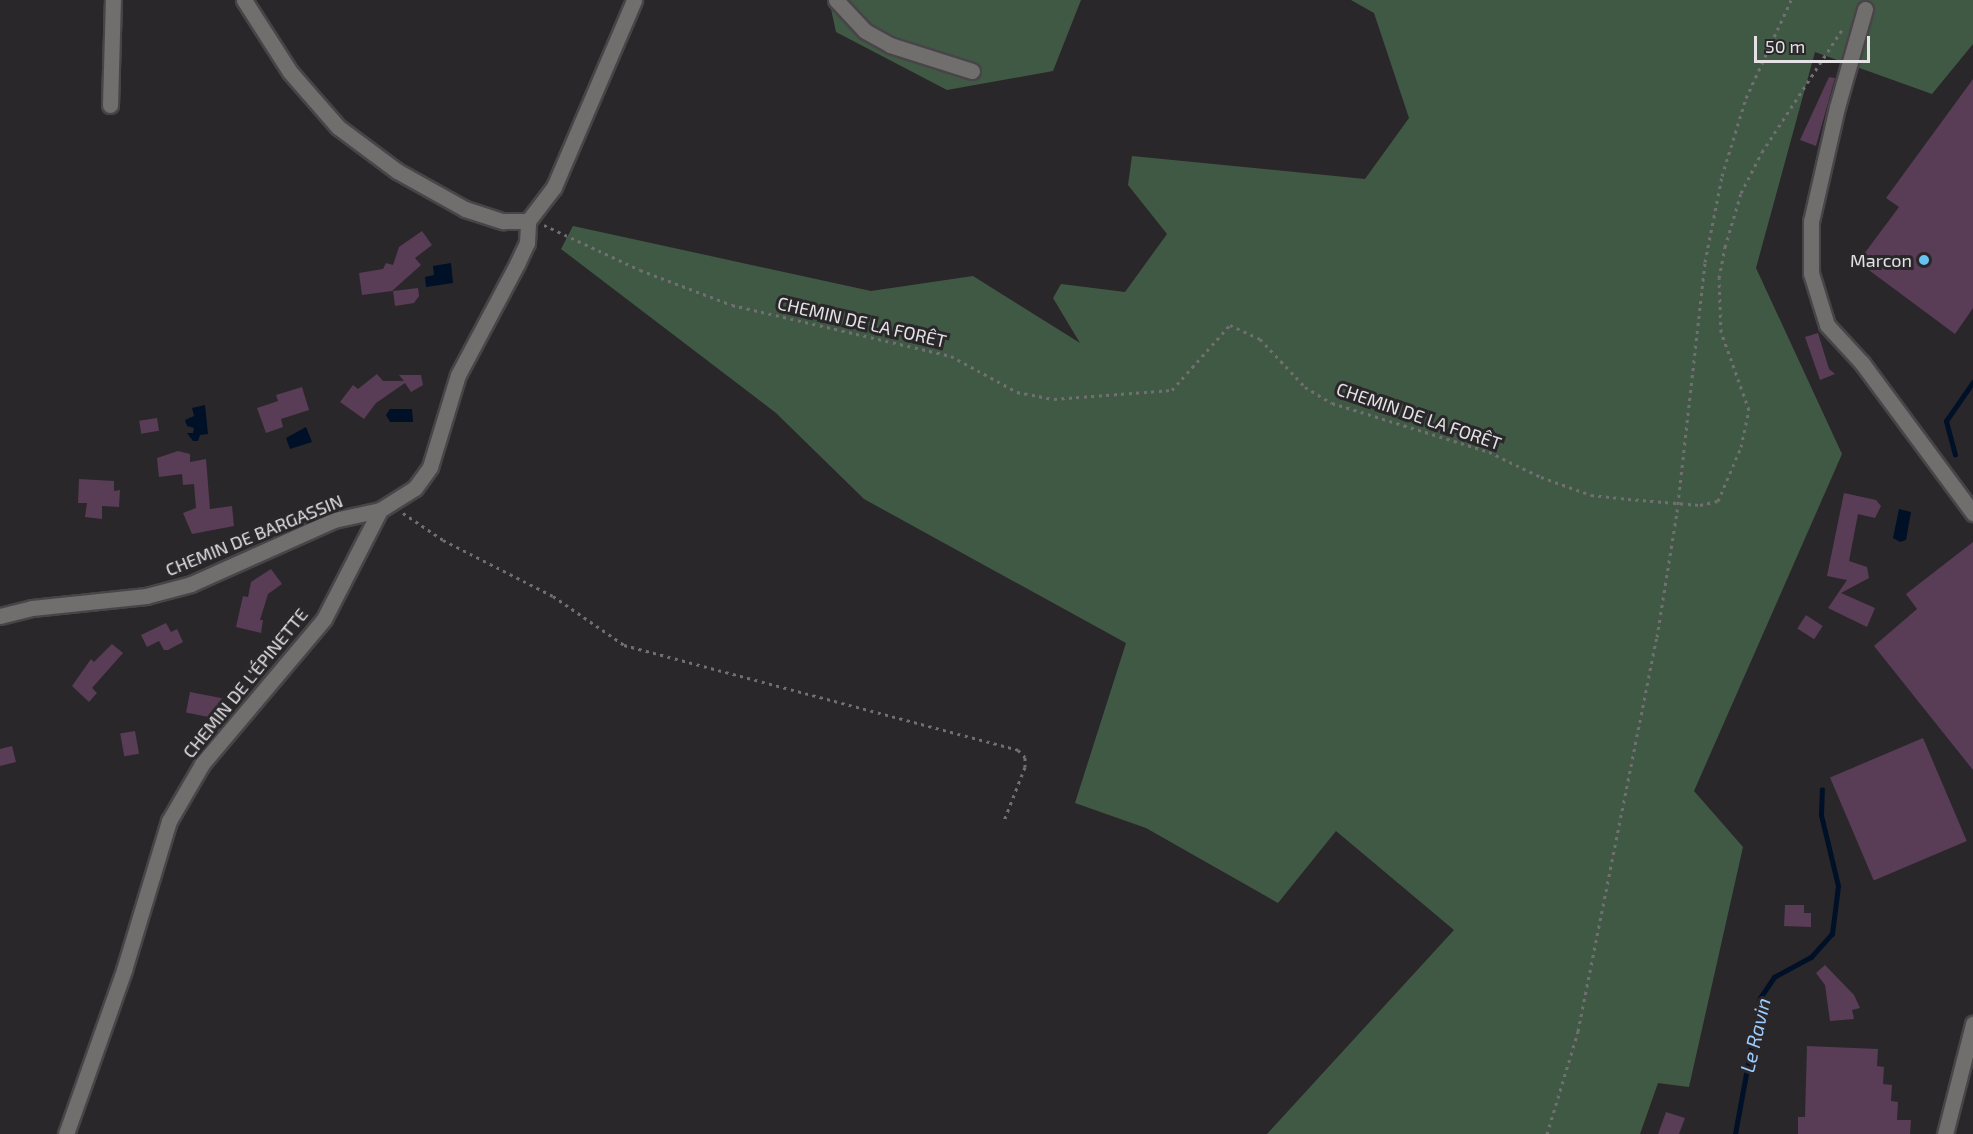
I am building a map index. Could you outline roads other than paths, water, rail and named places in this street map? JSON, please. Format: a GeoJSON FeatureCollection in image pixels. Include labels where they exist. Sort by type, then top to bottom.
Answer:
{"type":"FeatureCollection","features":[{"type":"Feature","properties":{"kind":"street"},"geometry":{"type":"LineString","coordinates":[[110,105],[113,0]]}},
{"type":"Feature","properties":{"kind":"street"},"geometry":{"type":"LineString","coordinates":[[244,0],[290,72],[338,127],[397,171],[465,209],[503,221],[528,221]]}},
{"type":"Feature","properties":{"kind":"street"},"geometry":{"type":"LineString","coordinates":[[380,510],[415,488],[430,467],[458,375],[527,243],[528,221],[554,187],[634,0]]}},
{"type":"Feature","properties":{"kind":"street"},"geometry":{"type":"LineString","coordinates":[[836,0],[865,31],[890,45],[972,71]]}},
{"type":"Feature","properties":{"kind":"street"},"geometry":{"type":"LineString","coordinates":[[1865,9],[1837,107],[1811,221],[1811,273],[1827,325],[1862,363],[1973,513]]}},
{"type":"Feature","properties":{"kind":"street","name":"CHEMIN DE BARGASSIN"},"geometry":{"type":"LineString","coordinates":[[0,616],[32,608],[146,596],[191,584],[334,520],[380,510]]}},
{"type":"Feature","properties":{"kind":"street","name":"CHEMIN DE L'ÉPINETTE"},"geometry":{"type":"LineString","coordinates":[[66,1134],[124,970],[169,821],[202,764],[324,619],[380,510]]}},
{"type":"Feature","properties":{"kind":"street"},"geometry":{"type":"LineString","coordinates":[[1945,1134],[1973,1024]]}},
{"type":"Feature","properties":{"kind":"water"},"geometry":{"type":"Polygon","coordinates":[[[451,263],[453,283],[426,287],[425,277],[434,275],[433,266],[451,263]]]}},
{"type":"Feature","properties":{"kind":"water"},"geometry":{"type":"Polygon","coordinates":[[[205,405],[208,434],[200,435],[198,441],[193,441],[187,433],[193,433],[194,428],[187,426],[185,420],[194,416],[192,408],[205,405]]]}},
{"type":"Feature","properties":{"kind":"water"},"geometry":{"type":"Polygon","coordinates":[[[390,409],[412,409],[413,422],[390,422],[386,415],[390,409]]]}},
{"type":"Feature","properties":{"kind":"water"},"geometry":{"type":"Polygon","coordinates":[[[306,427],[312,442],[290,449],[286,438],[306,427]]]}},
{"type":"Feature","properties":{"kind":"water"},"geometry":{"type":"Polygon","coordinates":[[[1899,509],[1911,512],[1906,540],[1900,542],[1893,538],[1899,509]]]}},
{"type":"Feature","properties":{"kind":"waterway","name":"Le Ravin"},"geometry":{"type":"LineString","coordinates":[[1955,455],[1946,421],[1973,382]]}},
{"type":"Feature","properties":{"kind":"waterway","name":"Le Ravin"},"geometry":{"type":"LineString","coordinates":[[1735,1134],[1760,998],[1774,977],[1811,957],[1832,934],[1838,886],[1821,815],[1822,790]]}},
{"type":"Feature","properties":{"kind":"place","name":"Marcon"},"geometry":{"type":"Point","coordinates":[1924,260]}}]}
